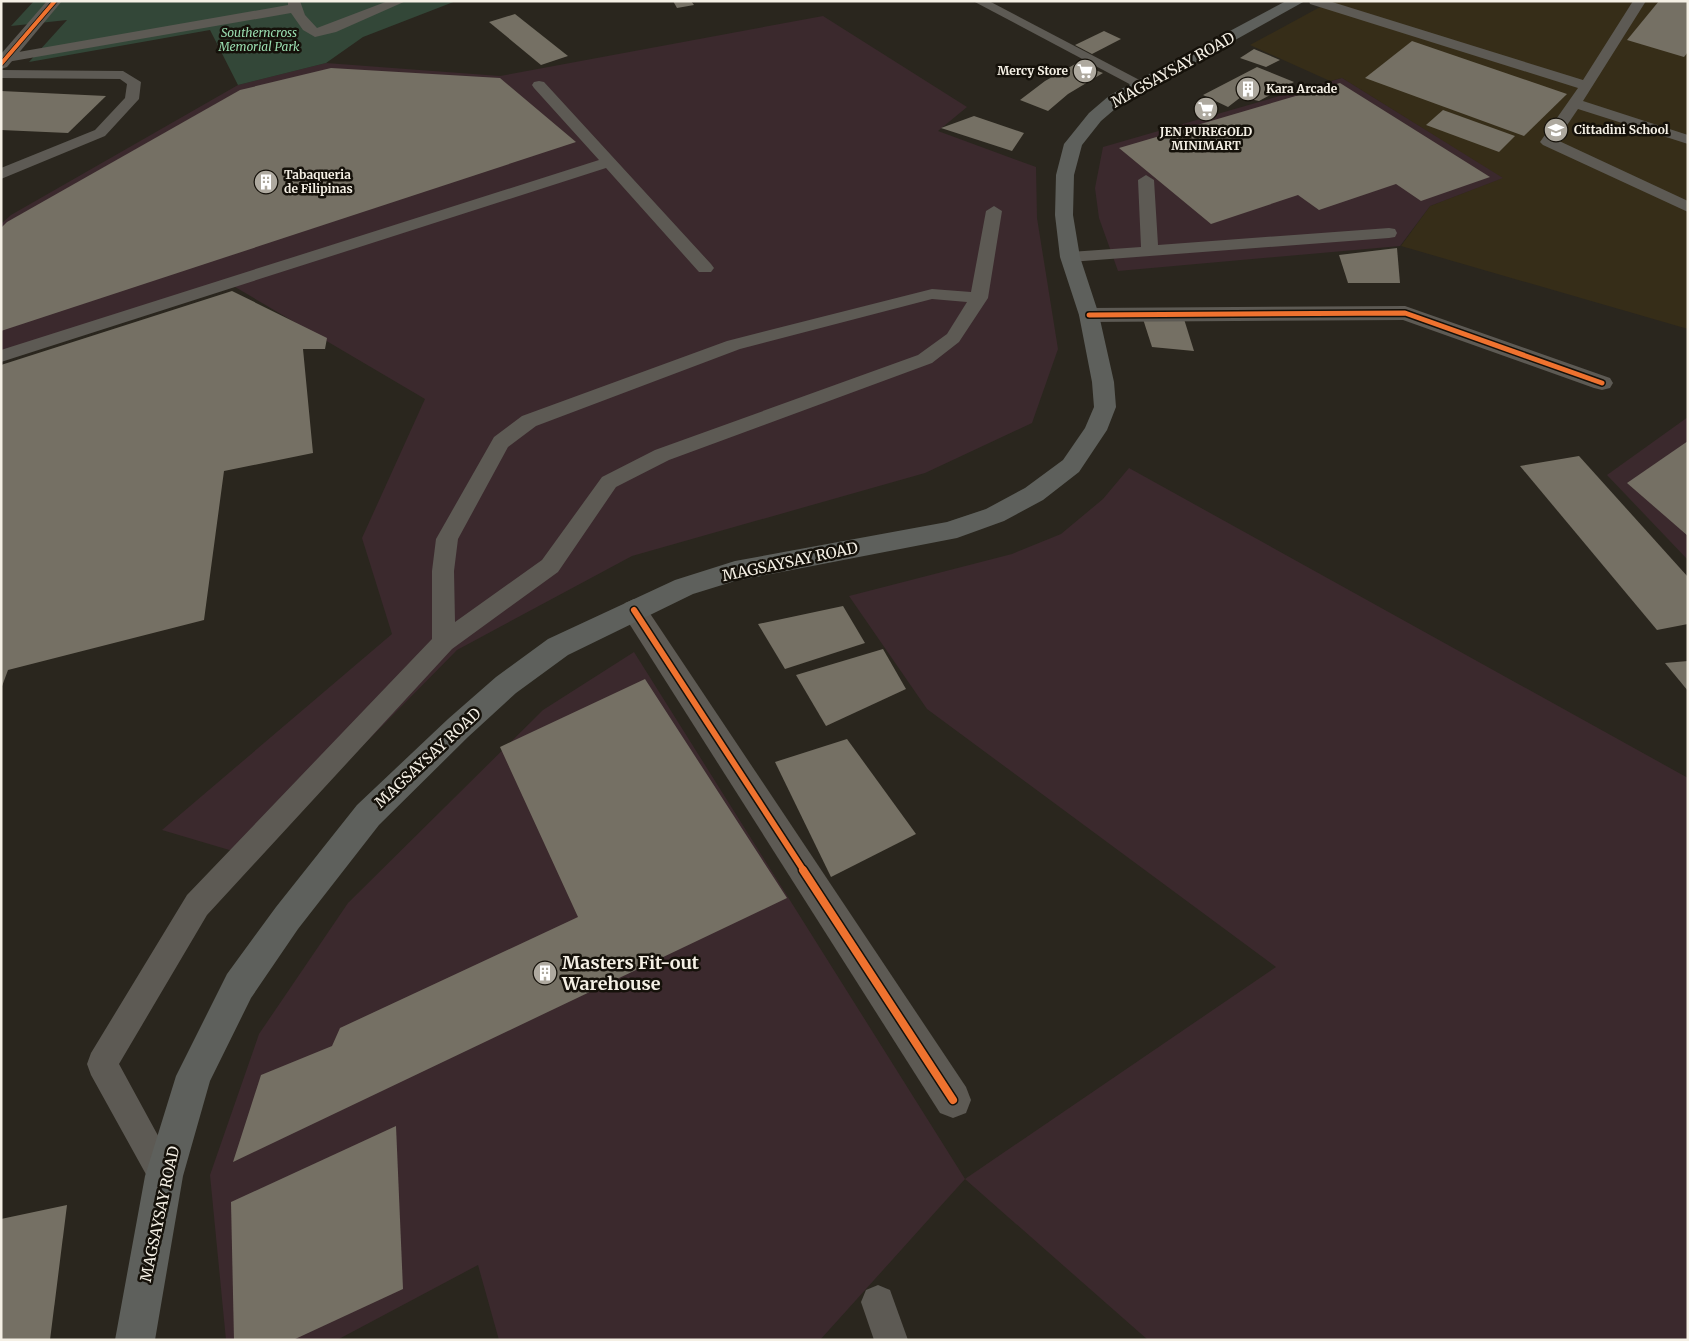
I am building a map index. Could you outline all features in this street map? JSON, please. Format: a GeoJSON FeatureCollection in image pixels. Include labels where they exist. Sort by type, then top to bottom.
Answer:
{"type":"FeatureCollection","features":[{"type":"Feature","properties":{"kind":"main road","name":"MAGSAYSAY ROAD"},"geometry":{"type":"LineString","coordinates":[[135,1340],[164,1176],[194,1076],[239,986],[287,918],[368,815],[458,728],[506,685],[558,647],[684,587],[735,571],[948,531],[995,515],[1034,494],[1071,466],[1096,430],[1105,407],[1103,382],[1089,315],[1070,257],[1064,214],[1064,174],[1073,144],[1095,117],[1116,99],[1298,1]]}},
{"type":"Feature","properties":{"kind":"street"},"geometry":{"type":"LineString","coordinates":[[4,61],[56,1]]}},
{"type":"Feature","properties":{"kind":"street"},"geometry":{"type":"LineString","coordinates":[[1089,315],[1405,313],[1602,384]]}},
{"type":"Feature","properties":{"kind":"street"},"geometry":{"type":"LineString","coordinates":[[634,610],[953,1100]]}},
{"type":"Feature","properties":{"kind":"lane"},"geometry":{"type":"LineString","coordinates":[[4,61],[294,5],[308,28],[315,33],[331,29],[400,1]]}},
{"type":"Feature","properties":{"kind":"lane"},"geometry":{"type":"LineString","coordinates":[[980,1],[1142,85]]}},
{"type":"Feature","properties":{"kind":"lane"},"geometry":{"type":"LineString","coordinates":[[1315,1],[1586,86]]}},
{"type":"Feature","properties":{"kind":"lane"},"geometry":{"type":"LineString","coordinates":[[1640,1],[1548,142],[1688,207]]}},
{"type":"Feature","properties":{"kind":"lane"},"geometry":{"type":"LineString","coordinates":[[1,74],[123,76],[134,82],[132,99],[100,132],[1,174]]}},
{"type":"Feature","properties":{"kind":"lane"},"geometry":{"type":"LineString","coordinates":[[539,85],[705,268]]}},
{"type":"Feature","properties":{"kind":"lane"},"geometry":{"type":"LineString","coordinates":[[1574,104],[1688,140]]}},
{"type":"Feature","properties":{"kind":"lane"},"geometry":{"type":"LineString","coordinates":[[1,356],[608,162]]}},
{"type":"Feature","properties":{"kind":"lane"},"geometry":{"type":"LineString","coordinates":[[1146,180],[1150,250]]}},
{"type":"Feature","properties":{"kind":"lane"},"geometry":{"type":"LineString","coordinates":[[164,1176],[102,1064],[197,905],[444,642],[550,566],[609,482],[662,456],[926,359],[953,338],[979,298],[994,211]]}},
{"type":"Feature","properties":{"kind":"lane"},"geometry":{"type":"LineString","coordinates":[[1070,257],[1390,233]]}},
{"type":"Feature","properties":{"kind":"lane"},"geometry":{"type":"LineString","coordinates":[[444,642],[443,571],[447,540],[501,442],[530,421],[734,344],[932,294],[979,298]]}},
{"type":"Feature","properties":{"kind":"lane"},"geometry":{"type":"LineString","coordinates":[[878,1302],[891,1340]]}},
{"type":"Feature","properties":{"kind":"shaded area","name":"Cittadini School"},"geometry":{"type":"Polygon","coordinates":[[[1331,1],[1688,1],[1688,329],[1401,246],[1430,206],[1502,178],[1342,78],[1330,81],[1250,45],[1331,1]]]}},
{"type":"Feature","properties":{"kind":"shaded area"},"geometry":{"type":"Polygon","coordinates":[[[823,16],[967,107],[938,131],[1036,167],[1037,218],[1058,349],[1032,423],[925,473],[632,556],[457,650],[253,857],[162,830],[392,634],[362,538],[425,399],[230,284],[1,359],[1,224],[11,215],[238,85],[326,63],[500,76],[823,16]]]}},
{"type":"Feature","properties":{"kind":"shaded area"},"geometry":{"type":"Polygon","coordinates":[[[1342,78],[1503,178],[1430,206],[1400,246],[1118,271],[1099,218],[1095,188],[1103,147],[1342,78]]]}},
{"type":"Feature","properties":{"kind":"shaded area"},"geometry":{"type":"Polygon","coordinates":[[[1688,417],[1688,560],[1607,475],[1688,417]]]}},
{"type":"Feature","properties":{"kind":"shaded area"},"geometry":{"type":"Polygon","coordinates":[[[1129,468],[1688,778],[1688,1340],[1148,1340],[965,1179],[1276,967],[927,709],[849,596],[1012,554],[1061,534],[1103,499],[1129,468]]]}},
{"type":"Feature","properties":{"kind":"shaded area"},"geometry":{"type":"Polygon","coordinates":[[[634,652],[965,1179],[820,1340],[499,1340],[478,1265],[337,1340],[226,1340],[210,1175],[259,1034],[348,903],[543,710],[634,652]]]}},
{"type":"Feature","properties":{"kind":"green space","name":"Southerncross Memorial Park"},"geometry":{"type":"Polygon","coordinates":[[[34,1],[456,1],[363,37],[326,63],[238,85],[210,30],[29,62],[67,20],[11,26],[34,1]]]}},
{"type":"Feature","properties":{"kind":"building"},"geometry":{"type":"Polygon","coordinates":[[[673,1],[691,1],[694,5],[677,8],[673,1]]]}},
{"type":"Feature","properties":{"kind":"building"},"geometry":{"type":"Polygon","coordinates":[[[1659,1],[1688,2],[1688,52],[1684,57],[1627,40],[1659,1]]]}},
{"type":"Feature","properties":{"kind":"building"},"geometry":{"type":"Polygon","coordinates":[[[515,14],[568,56],[541,65],[489,22],[515,14]]]}},
{"type":"Feature","properties":{"kind":"building"},"geometry":{"type":"Polygon","coordinates":[[[1104,31],[1121,39],[1092,54],[1075,45],[1104,31]]]}},
{"type":"Feature","properties":{"kind":"building"},"geometry":{"type":"Polygon","coordinates":[[[1412,41],[1567,94],[1524,136],[1365,78],[1412,41]]]}},
{"type":"Feature","properties":{"kind":"building"},"geometry":{"type":"Polygon","coordinates":[[[1254,49],[1280,60],[1266,67],[1240,58],[1254,49]]]}},
{"type":"Feature","properties":{"kind":"building"},"geometry":{"type":"Polygon","coordinates":[[[1077,63],[1103,73],[1068,94],[1048,111],[1020,100],[1045,81],[1077,63]]]}},
{"type":"Feature","properties":{"kind":"building","name":"Kara Arcade"},"geometry":{"type":"Polygon","coordinates":[[[1257,67],[1294,82],[1259,101],[1241,97],[1228,107],[1203,95],[1257,67]]]}},
{"type":"Feature","properties":{"kind":"building","name":"Tabaqueria de Filipinas"},"geometry":{"type":"Polygon","coordinates":[[[331,68],[500,78],[576,142],[1,331],[1,228],[7,222],[240,90],[331,68]]]}},
{"type":"Feature","properties":{"kind":"building"},"geometry":{"type":"Polygon","coordinates":[[[1340,83],[1490,177],[1421,201],[1396,184],[1319,210],[1298,195],[1211,224],[1119,148],[1340,83]]]}},
{"type":"Feature","properties":{"kind":"building"},"geometry":{"type":"Polygon","coordinates":[[[1,91],[106,96],[68,133],[1,130],[1,91]]]}},
{"type":"Feature","properties":{"kind":"building"},"geometry":{"type":"Polygon","coordinates":[[[1443,110],[1515,136],[1499,152],[1426,125],[1443,110]]]}},
{"type":"Feature","properties":{"kind":"building"},"geometry":{"type":"Polygon","coordinates":[[[974,116],[1024,133],[1012,151],[941,128],[974,116]]]}},
{"type":"Feature","properties":{"kind":"building"},"geometry":{"type":"Polygon","coordinates":[[[1397,248],[1400,283],[1348,283],[1339,255],[1397,248]]]}},
{"type":"Feature","properties":{"kind":"building"},"geometry":{"type":"Polygon","coordinates":[[[232,291],[327,338],[325,349],[303,349],[313,453],[224,471],[204,620],[8,670],[1,689],[1,365],[232,291]]]}},
{"type":"Feature","properties":{"kind":"building"},"geometry":{"type":"Polygon","coordinates":[[[1143,319],[1184,319],[1194,351],[1152,347],[1143,319]]]}},
{"type":"Feature","properties":{"kind":"building"},"geometry":{"type":"Polygon","coordinates":[[[1688,441],[1688,536],[1627,483],[1688,441]]]}},
{"type":"Feature","properties":{"kind":"building"},"geometry":{"type":"Polygon","coordinates":[[[1579,456],[1688,577],[1688,624],[1657,630],[1520,466],[1579,456]]]}},
{"type":"Feature","properties":{"kind":"building"},"geometry":{"type":"Polygon","coordinates":[[[843,606],[865,643],[785,669],[758,624],[843,606]]]}},
{"type":"Feature","properties":{"kind":"building"},"geometry":{"type":"Polygon","coordinates":[[[883,649],[906,689],[826,726],[796,675],[883,649]]]}},
{"type":"Feature","properties":{"kind":"building"},"geometry":{"type":"Polygon","coordinates":[[[1688,661],[1688,691],[1665,663],[1688,661]]]}},
{"type":"Feature","properties":{"kind":"building","name":"Masters Fit-out Warehouse"},"geometry":{"type":"Polygon","coordinates":[[[645,679],[787,898],[233,1162],[261,1075],[332,1046],[340,1028],[578,917],[500,747],[645,679]]]}},
{"type":"Feature","properties":{"kind":"building"},"geometry":{"type":"Polygon","coordinates":[[[847,739],[916,834],[831,877],[775,762],[847,739]]]}},
{"type":"Feature","properties":{"kind":"building"},"geometry":{"type":"Polygon","coordinates":[[[396,1126],[403,1289],[293,1340],[234,1340],[231,1202],[396,1126]]]}},
{"type":"Feature","properties":{"kind":"building"},"geometry":{"type":"Polygon","coordinates":[[[67,1205],[50,1340],[1,1340],[1,1219],[67,1205]]]}},
{"type":"Feature","properties":{"kind":"cycle path"},"geometry":{"type":"LineString","coordinates":[[1,64],[55,1]]}},
{"type":"Feature","properties":{"kind":"cycle path"},"geometry":{"type":"LineString","coordinates":[[1089,315],[1405,313],[1602,383]]}},
{"type":"Feature","properties":{"kind":"cycle path"},"geometry":{"type":"LineString","coordinates":[[634,610],[953,1100]]}},
{"type":"Feature","properties":{"kind":"place","name":"Mercy Store"},"geometry":{"type":"Point","coordinates":[1085,71]}},
{"type":"Feature","properties":{"kind":"place","name":"Kara Arcade"},"geometry":{"type":"Point","coordinates":[1248,89]}},
{"type":"Feature","properties":{"kind":"place","name":"JEN PUREGOLD MINIMART"},"geometry":{"type":"Point","coordinates":[1206,109]}},
{"type":"Feature","properties":{"kind":"place","name":"Cittadini School"},"geometry":{"type":"Point","coordinates":[1556,130]}},
{"type":"Feature","properties":{"kind":"place","name":"Tabaqueria de Filipinas"},"geometry":{"type":"Point","coordinates":[266,182]}},
{"type":"Feature","properties":{"kind":"place","name":"Masters Fit-out Warehouse"},"geometry":{"type":"Point","coordinates":[545,973]}}]}
